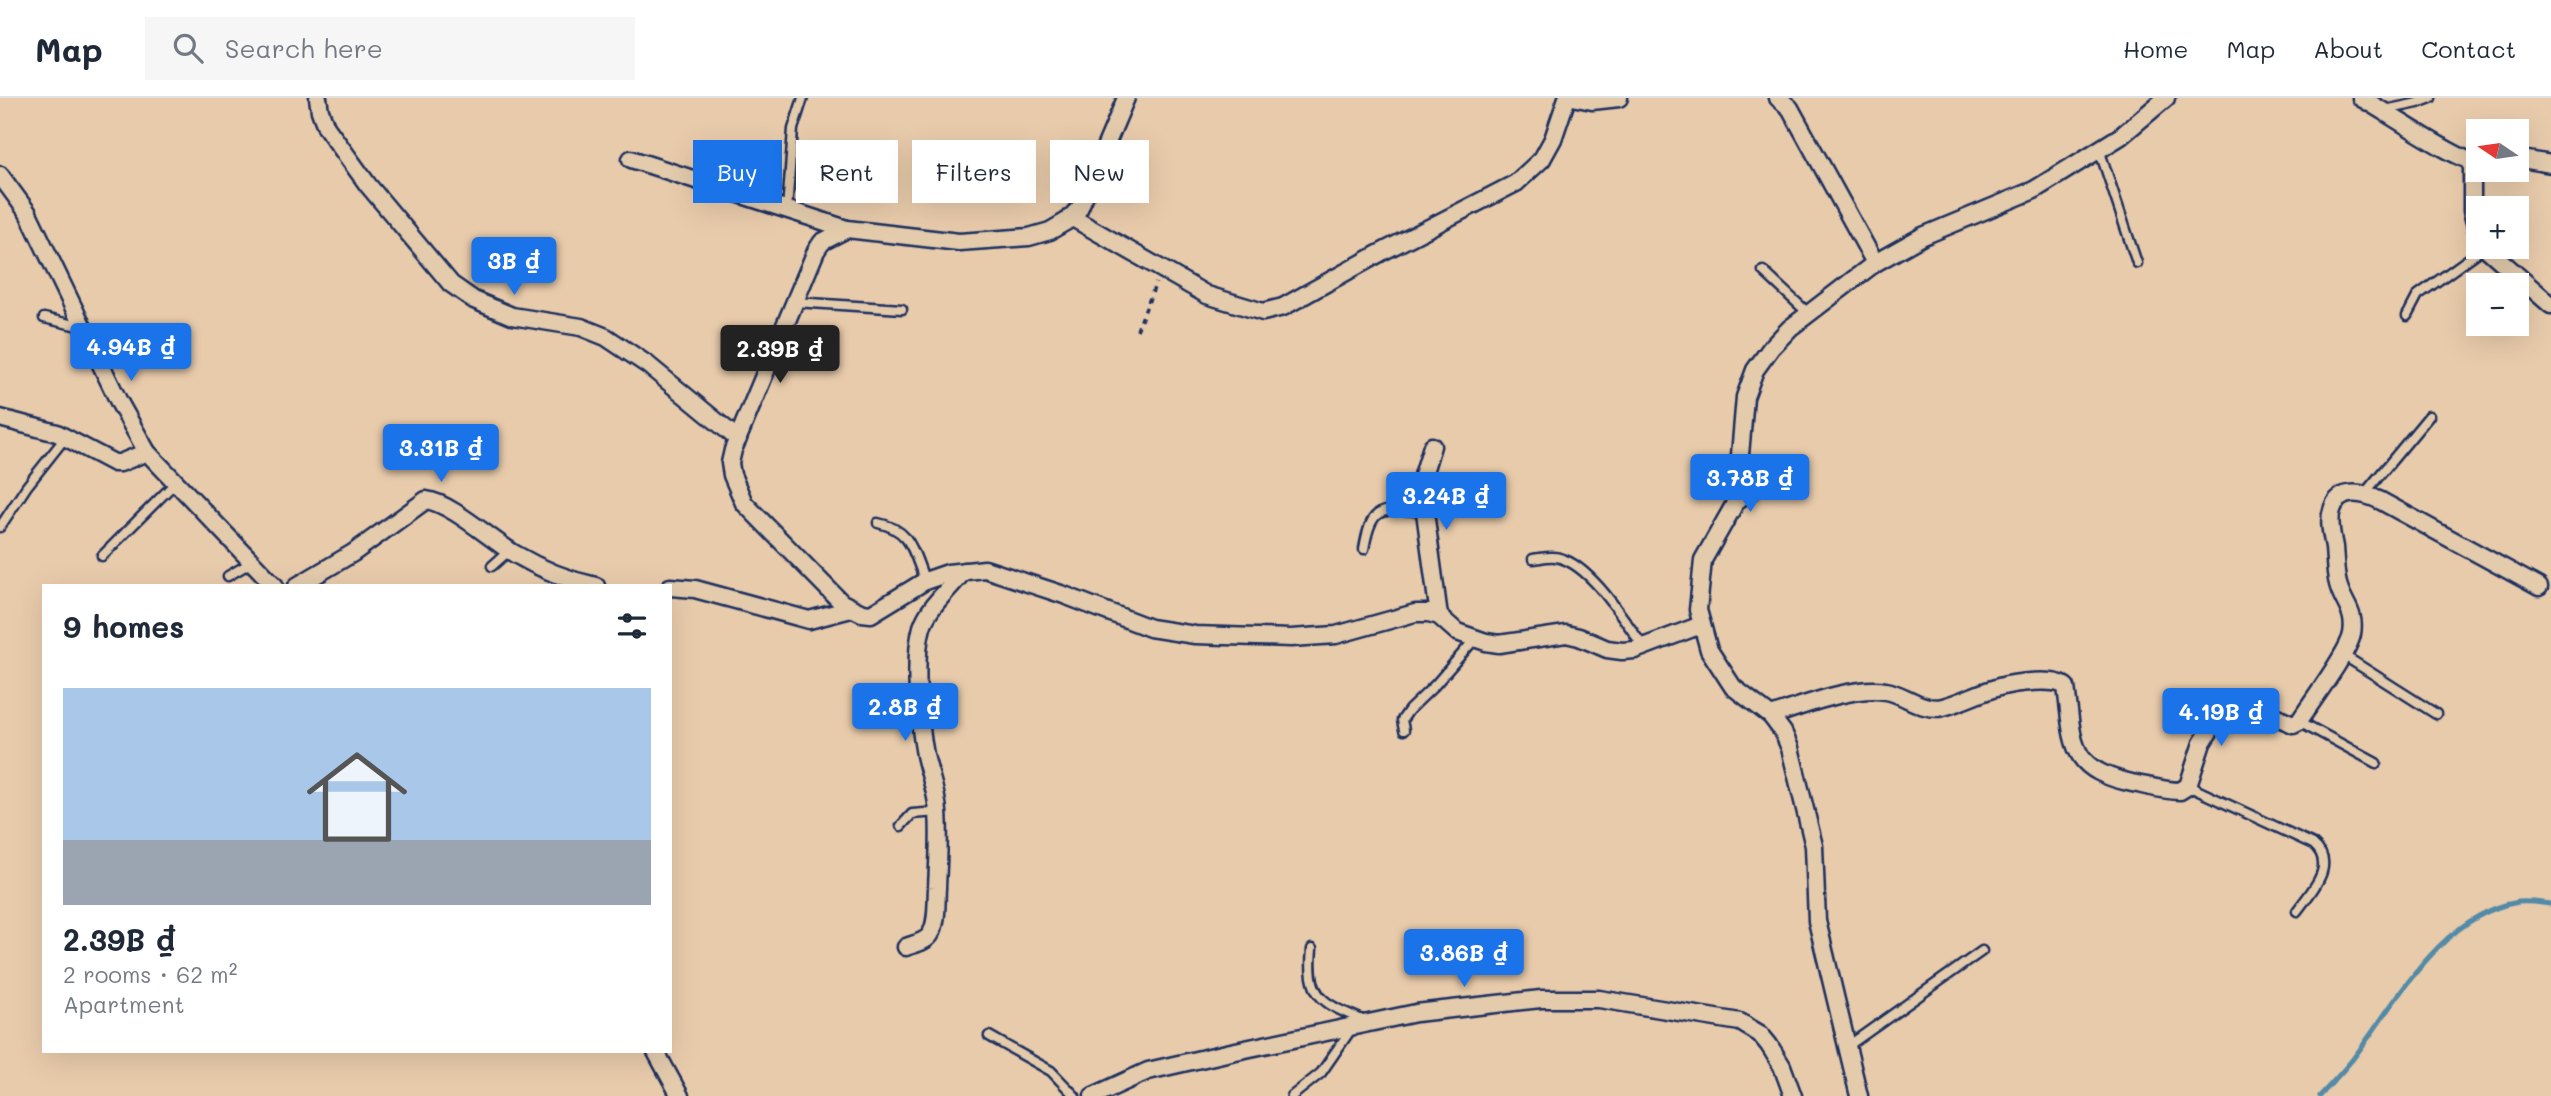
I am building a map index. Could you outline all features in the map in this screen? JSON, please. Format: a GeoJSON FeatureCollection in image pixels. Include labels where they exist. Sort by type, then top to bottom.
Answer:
{"type":"FeatureCollection","features":[{"type":"Feature","properties":{"kind":"street"},"geometry":{"type":"LineString","coordinates":[[318,98],[326,127],[368,185],[451,284],[474,300],[512,316],[581,327],[606,337],[648,365],[738,439]]}},
{"type":"Feature","properties":{"kind":"street"},"geometry":{"type":"LineString","coordinates":[[631,159],[847,229],[959,242],[1029,237],[1050,231],[1079,209],[1126,98]]}},
{"type":"Feature","properties":{"kind":"street"},"geometry":{"type":"LineString","coordinates":[[1071,217],[1207,295],[1263,312],[1283,307],[1516,183],[1542,159],[1553,139],[1567,98]]}},
{"type":"Feature","properties":{"kind":"street"},"geometry":{"type":"LineString","coordinates":[[1577,98],[1592,101],[1619,98]]}},
{"type":"Feature","properties":{"kind":"street"},"geometry":{"type":"LineString","coordinates":[[1778,98],[1790,108],[1875,263]]}},
{"type":"Feature","properties":{"kind":"street"},"geometry":{"type":"LineString","coordinates":[[1859,1096],[1817,920],[1814,846],[1790,748],[1783,732],[1771,716],[1733,687],[1709,650],[1698,610],[1703,560],[1733,507],[1741,483],[1741,429],[1745,397],[1755,370],[1771,348],[1809,314],[1875,263],[1923,236],[2019,198],[2121,136],[2166,98]]}},
{"type":"Feature","properties":{"kind":"street"},"geometry":{"type":"LineString","coordinates":[[2361,98],[2385,110],[2429,139],[2466,158]]}},
{"type":"Feature","properties":{"kind":"street"},"geometry":{"type":"LineString","coordinates":[[2529,160],[2551,164]]}},
{"type":"Feature","properties":{"kind":"street"},"geometry":{"type":"LineString","coordinates":[[0,175],[28,213],[119,402],[147,452],[273,584]]}},
{"type":"Feature","properties":{"kind":"street"},"geometry":{"type":"LineString","coordinates":[[847,229],[822,242],[730,463],[744,503],[851,609],[871,614],[925,581],[948,573],[985,569],[1064,595],[1150,628],[1195,635],[1291,638],[1336,635],[1415,613],[1439,616],[1457,632],[1474,640],[1499,644],[1566,634],[1579,636],[1607,649],[1622,651],[1644,647],[1701,625]]}},
{"type":"Feature","properties":{"kind":"street"},"geometry":{"type":"LineString","coordinates":[[2499,259],[2551,305]]}},
{"type":"Feature","properties":{"kind":"street"},"geometry":{"type":"LineString","coordinates":[[0,418],[47,430],[114,463],[147,452]]}},
{"type":"Feature","properties":{"kind":"street"},"geometry":{"type":"LineString","coordinates":[[1432,446],[1421,482],[1439,616]]}},
{"type":"Feature","properties":{"kind":"street"},"geometry":{"type":"LineString","coordinates":[[1771,716],[1809,703],[1865,690],[1886,691],[1938,708],[2000,686],[2052,681],[2062,683],[2066,687],[2072,738],[2080,757],[2090,768],[2118,780],[2180,791],[2188,786],[2202,743],[2228,702],[2240,701],[2286,723],[2300,721],[2350,644],[2354,621],[2338,586],[2330,519],[2335,503],[2344,496],[2356,492],[2365,493],[2539,587]]}},
{"type":"Feature","properties":{"kind":"street"},"geometry":{"type":"LineString","coordinates":[[300,584],[353,553],[426,500],[443,505],[510,550],[566,578],[588,584]]}},
{"type":"Feature","properties":{"kind":"street"},"geometry":{"type":"LineString","coordinates":[[906,947],[928,937],[933,929],[936,902],[938,812],[934,784],[925,757],[920,717],[918,663],[921,632],[925,620],[964,571]]}},
{"type":"Feature","properties":{"kind":"street"},"geometry":{"type":"LineString","coordinates":[[672,587],[695,589],[809,620],[851,609]]}},
{"type":"Feature","properties":{"kind":"street"},"geometry":{"type":"LineString","coordinates":[[1093,1096],[1148,1071],[1360,1025],[1416,1013],[1542,999],[1599,999],[1740,1022],[1760,1034],[1782,1066],[1793,1096]]}},
{"type":"Feature","properties":{"kind":"street"},"geometry":{"type":"LineString","coordinates":[[657,1053],[680,1096]]}},
{"type":"Feature","properties":{"kind":"lane"},"geometry":{"type":"LineString","coordinates":[[787,210],[793,129],[803,98]]}},
{"type":"Feature","properties":{"kind":"lane"},"geometry":{"type":"LineString","coordinates":[[2385,110],[2431,98]]}},
{"type":"Feature","properties":{"kind":"lane"},"geometry":{"type":"LineString","coordinates":[[2099,149],[2137,263]]}},
{"type":"Feature","properties":{"kind":"lane"},"geometry":{"type":"LineString","coordinates":[[2407,316],[2418,295],[2468,259]]}},
{"type":"Feature","properties":{"kind":"lane"},"geometry":{"type":"LineString","coordinates":[[1763,271],[1809,314]]}},
{"type":"Feature","properties":{"kind":"lane"},"geometry":{"type":"LineString","coordinates":[[795,302],[902,309]]}},
{"type":"Feature","properties":{"kind":"lane"},"geometry":{"type":"LineString","coordinates":[[44,318],[82,327]]}},
{"type":"Feature","properties":{"kind":"lane"},"geometry":{"type":"LineString","coordinates":[[2365,493],[2429,416]]}},
{"type":"Feature","properties":{"kind":"lane"},"geometry":{"type":"LineString","coordinates":[[0,527],[27,486],[65,438]]}},
{"type":"Feature","properties":{"kind":"lane"},"geometry":{"type":"LineString","coordinates":[[1733,507],[1787,472]]}},
{"type":"Feature","properties":{"kind":"lane"},"geometry":{"type":"LineString","coordinates":[[102,556],[176,482]]}},
{"type":"Feature","properties":{"kind":"lane"},"geometry":{"type":"LineString","coordinates":[[1364,549],[1369,523],[1374,516],[1385,511],[1424,511]]}},
{"type":"Feature","properties":{"kind":"lane"},"geometry":{"type":"LineString","coordinates":[[878,523],[892,526],[902,532],[925,581]]}},
{"type":"Feature","properties":{"kind":"lane"},"geometry":{"type":"LineString","coordinates":[[492,566],[510,550]]}},
{"type":"Feature","properties":{"kind":"lane"},"geometry":{"type":"LineString","coordinates":[[1533,559],[1550,556],[1562,558],[1576,567],[1598,585],[1644,647]]}},
{"type":"Feature","properties":{"kind":"lane"},"geometry":{"type":"LineString","coordinates":[[228,576],[252,562]]}},
{"type":"Feature","properties":{"kind":"lane"},"geometry":{"type":"LineString","coordinates":[[1404,730],[1402,720],[1409,710],[1474,640]]}},
{"type":"Feature","properties":{"kind":"lane"},"geometry":{"type":"LineString","coordinates":[[2343,655],[2436,714]]}},
{"type":"Feature","properties":{"kind":"lane"},"geometry":{"type":"LineString","coordinates":[[2300,721],[2376,763]]}},
{"type":"Feature","properties":{"kind":"lane"},"geometry":{"type":"LineString","coordinates":[[2188,786],[2319,849],[2324,862],[2321,876],[2297,911]]}},
{"type":"Feature","properties":{"kind":"lane"},"geometry":{"type":"LineString","coordinates":[[901,826],[912,814],[938,812]]}},
{"type":"Feature","properties":{"kind":"lane"},"geometry":{"type":"LineString","coordinates":[[1292,1096],[1321,1073],[1360,1025],[1320,998],[1312,986],[1312,949]]}},
{"type":"Feature","properties":{"kind":"lane"},"geometry":{"type":"LineString","coordinates":[[1848,1046],[1982,951]]}},
{"type":"Feature","properties":{"kind":"lane"},"geometry":{"type":"LineString","coordinates":[[989,1036],[1051,1072],[1075,1096]]}},
{"type":"Feature","properties":{"kind":"path"},"geometry":{"type":"LineString","coordinates":[[1137,330],[1162,269]]}},
{"type":"Feature","properties":{"kind":"waterway"},"geometry":{"type":"LineString","coordinates":[[2320,1096],[2352,1060],[2404,988],[2443,942],[2466,924],[2491,910],[2519,902],[2551,904]]}}]}
